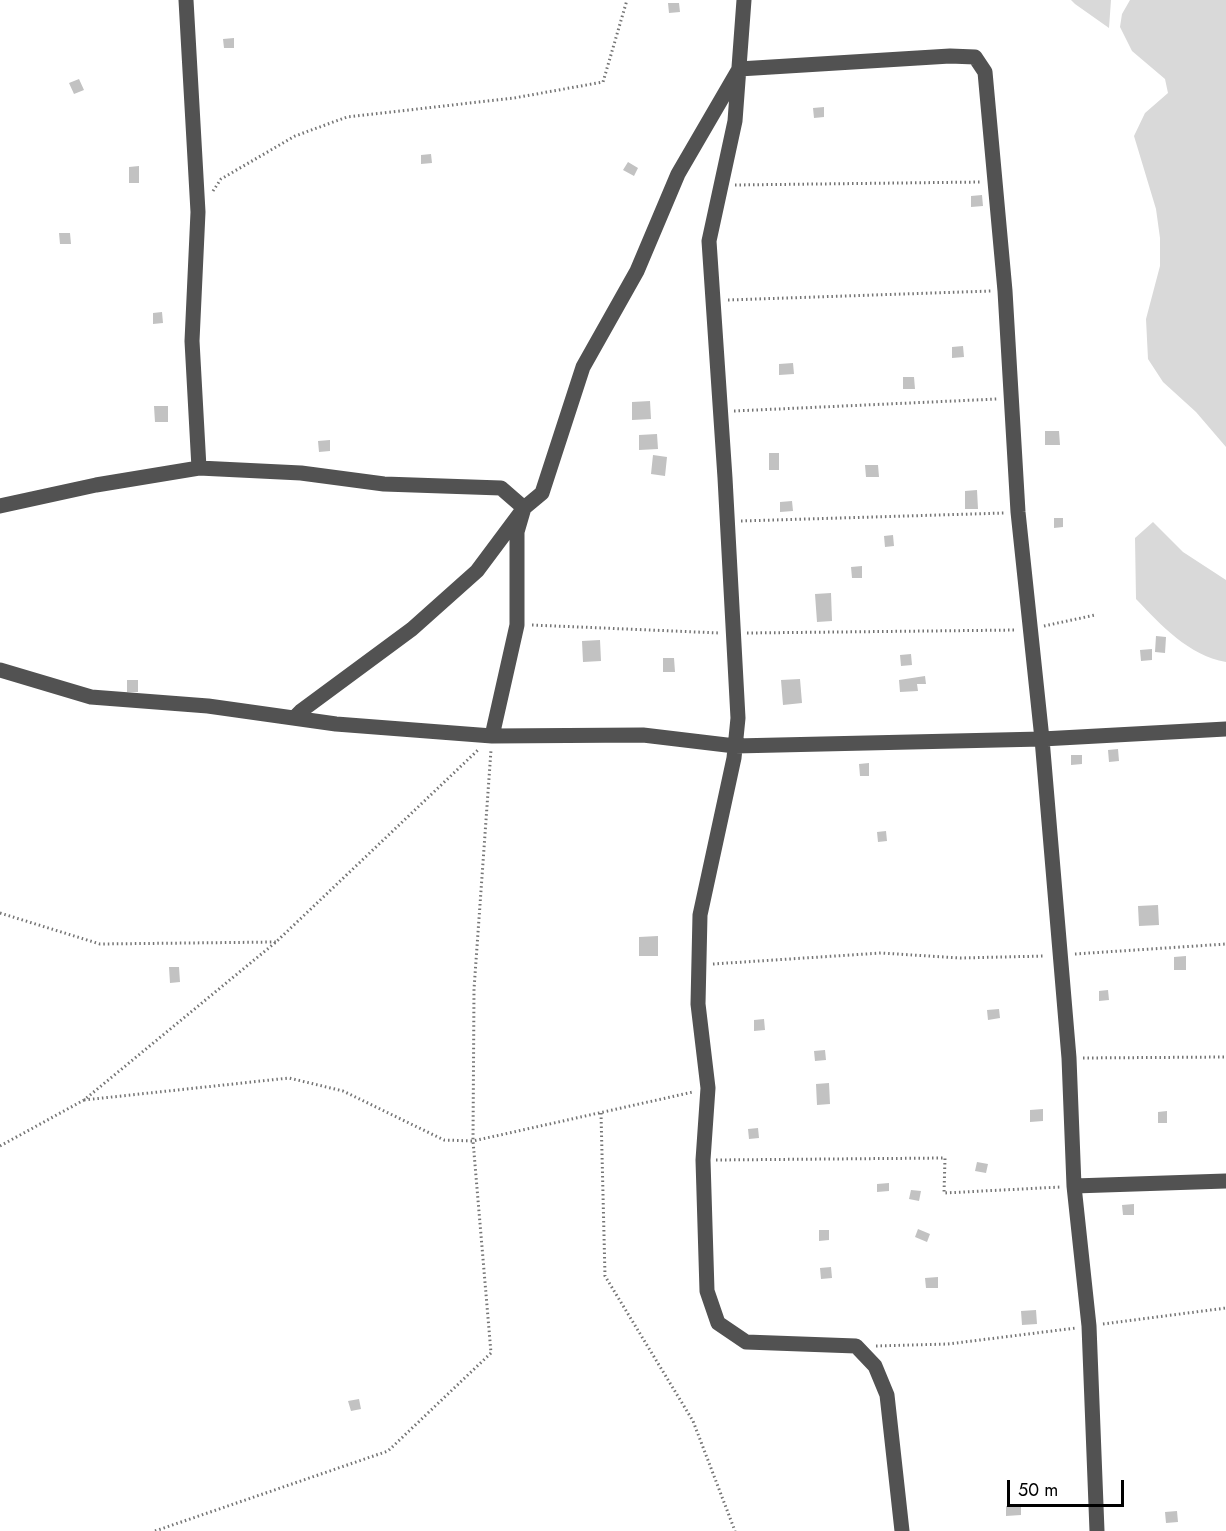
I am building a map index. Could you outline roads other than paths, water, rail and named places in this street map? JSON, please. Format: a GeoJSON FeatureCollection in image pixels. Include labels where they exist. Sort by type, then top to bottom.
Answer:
{"type":"FeatureCollection","features":[{"type":"Feature","properties":{"kind":"street"},"geometry":{"type":"LineString","coordinates":[[186,0],[198,212],[192,341],[199,468]]}},
{"type":"Feature","properties":{"kind":"street"},"geometry":{"type":"LineString","coordinates":[[744,0],[735,121],[709,241],[738,718],[735,746],[700,915],[698,1004],[708,1088],[703,1160],[707,1291],[718,1323],[746,1342],[856,1346],[875,1366],[887,1395],[902,1531]]}},
{"type":"Feature","properties":{"kind":"street"},"geometry":{"type":"LineString","coordinates":[[739,69],[950,56],[975,57],[985,72],[1005,291],[1018,512],[1042,739],[1069,1058],[1074,1186],[1089,1326],[1096,1531]]}},
{"type":"Feature","properties":{"kind":"street"},"geometry":{"type":"LineString","coordinates":[[294,718],[412,629],[477,571],[524,508],[542,493],[583,367],[637,272],[678,174],[739,69]]}},
{"type":"Feature","properties":{"kind":"street"},"geometry":{"type":"LineString","coordinates":[[0,507],[96,485],[199,468],[301,472],[384,484],[501,488],[524,508]]}},
{"type":"Feature","properties":{"kind":"street"},"geometry":{"type":"LineString","coordinates":[[492,736],[517,624],[517,532],[524,508]]}},
{"type":"Feature","properties":{"kind":"street"},"geometry":{"type":"LineString","coordinates":[[0,670],[92,697],[208,706],[336,724],[492,736],[643,735],[735,746],[1042,739],[1226,729]]}},
{"type":"Feature","properties":{"kind":"street"},"geometry":{"type":"LineString","coordinates":[[1074,1186],[1226,1181]]}}]}
